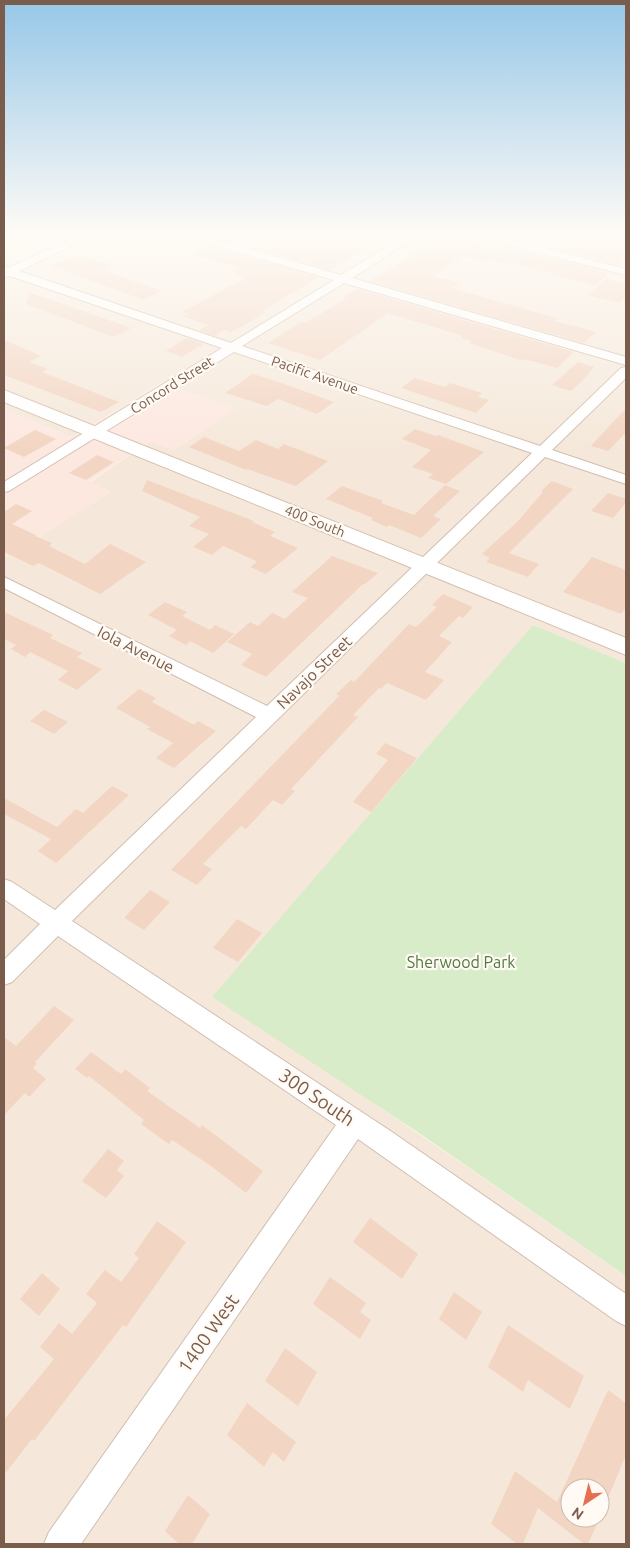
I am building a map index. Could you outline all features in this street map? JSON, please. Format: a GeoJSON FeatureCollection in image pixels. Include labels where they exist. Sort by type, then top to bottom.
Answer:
{"type":"FeatureCollection","features":[{"type":"Feature","properties":{"kind":"main road","name":"400 South"},"geometry":{"type":"LineString","coordinates":[[4,396],[626,647]]}},
{"type":"Feature","properties":{"kind":"street","name":"Pacific Avenue"},"geometry":{"type":"LineString","coordinates":[[109,306],[626,480]]}},
{"type":"Feature","properties":{"kind":"street","name":"Concord Street"},"geometry":{"type":"LineString","coordinates":[[4,488],[299,306]]}},
{"type":"Feature","properties":{"kind":"street"},"geometry":{"type":"LineString","coordinates":[[437,306],[626,361]]}},
{"type":"Feature","properties":{"kind":"street","name":"Navajo Street"},"geometry":{"type":"LineString","coordinates":[[4,975],[269,715],[626,371]]}},
{"type":"Feature","properties":{"kind":"street","name":"Iola Avenue"},"geometry":{"type":"LineString","coordinates":[[4,582],[269,715]]}},
{"type":"Feature","properties":{"kind":"street","name":"300 South"},"geometry":{"type":"LineString","coordinates":[[4,888],[354,1122],[626,1311]]}},
{"type":"Feature","properties":{"kind":"street","name":"1400 West"},"geometry":{"type":"LineString","coordinates":[[61,1544],[354,1122]]}},
{"type":"Feature","properties":{"kind":"shaded area"},"geometry":{"type":"Polygon","coordinates":[[[4,306],[626,306],[626,663],[533,625],[368,1099],[626,1276],[626,1544],[4,1544],[4,559],[110,492],[89,483],[151,441],[174,450],[235,408],[160,383],[72,437],[4,410],[4,306]]]}},
{"type":"Feature","properties":{"kind":"shaded area"},"geometry":{"type":"Polygon","coordinates":[[[160,383],[235,408],[174,450],[151,441],[89,482],[110,492],[4,559],[4,410],[72,437],[160,383]]]}},
{"type":"Feature","properties":{"kind":"green space","name":"Sherwood Park"},"geometry":{"type":"Polygon","coordinates":[[[533,625],[626,663],[626,1276],[416,1131],[212,997],[533,625]]]}},
{"type":"Feature","properties":{"kind":"building"},"geometry":{"type":"Polygon","coordinates":[[[32,306],[68,306],[131,328],[114,337],[32,306]]]}},
{"type":"Feature","properties":{"kind":"building"},"geometry":{"type":"Polygon","coordinates":[[[193,306],[270,306],[250,322],[231,332],[224,330],[215,336],[199,330],[208,325],[184,316],[188,314],[182,312],[193,306]]]}},
{"type":"Feature","properties":{"kind":"building"},"geometry":{"type":"Polygon","coordinates":[[[333,306],[416,306],[574,352],[557,368],[525,359],[523,361],[469,343],[472,341],[461,338],[463,336],[388,313],[320,360],[268,343],[301,322],[305,323],[333,306]]]}},
{"type":"Feature","properties":{"kind":"building"},"geometry":{"type":"Polygon","coordinates":[[[457,306],[515,306],[557,318],[555,321],[596,332],[584,343],[457,306]]]}},
{"type":"Feature","properties":{"kind":"building"},"geometry":{"type":"Polygon","coordinates":[[[187,338],[203,344],[182,357],[166,351],[187,338]]]}},
{"type":"Feature","properties":{"kind":"building"},"geometry":{"type":"Polygon","coordinates":[[[4,340],[41,356],[29,362],[48,369],[42,372],[119,402],[101,412],[4,375],[4,340]]]}},
{"type":"Feature","properties":{"kind":"building"},"geometry":{"type":"Polygon","coordinates":[[[578,362],[594,367],[571,391],[552,385],[578,362]]]}},
{"type":"Feature","properties":{"kind":"building"},"geometry":{"type":"Polygon","coordinates":[[[253,374],[334,402],[317,414],[278,399],[267,406],[225,393],[253,374]]]}},
{"type":"Feature","properties":{"kind":"building"},"geometry":{"type":"Polygon","coordinates":[[[415,378],[445,387],[450,383],[482,393],[478,397],[489,400],[476,413],[401,388],[415,378]]]}},
{"type":"Feature","properties":{"kind":"building"},"geometry":{"type":"Polygon","coordinates":[[[626,408],[626,432],[608,451],[591,446],[626,408]]]}},
{"type":"Feature","properties":{"kind":"building"},"geometry":{"type":"Polygon","coordinates":[[[415,429],[438,435],[484,452],[446,484],[428,478],[433,474],[412,467],[431,450],[402,439],[415,429]]]}},
{"type":"Feature","properties":{"kind":"building"},"geometry":{"type":"Polygon","coordinates":[[[35,430],[56,439],[24,457],[4,448],[35,430]]]}},
{"type":"Feature","properties":{"kind":"building"},"geometry":{"type":"Polygon","coordinates":[[[204,437],[239,451],[256,440],[278,449],[284,444],[328,461],[296,486],[246,470],[189,447],[204,437]]]}},
{"type":"Feature","properties":{"kind":"building"},"geometry":{"type":"Polygon","coordinates":[[[97,455],[114,462],[86,480],[69,473],[97,455]]]}},
{"type":"Feature","properties":{"kind":"building"},"geometry":{"type":"Polygon","coordinates":[[[147,480],[254,521],[252,522],[275,532],[270,536],[298,548],[266,574],[250,567],[257,562],[254,560],[223,546],[212,555],[193,547],[209,534],[189,526],[200,517],[142,491],[147,480]]]}},
{"type":"Feature","properties":{"kind":"building"},"geometry":{"type":"Polygon","coordinates":[[[552,481],[573,489],[509,553],[539,564],[528,577],[486,562],[490,558],[482,554],[518,521],[543,492],[541,491],[552,481]]]}},
{"type":"Feature","properties":{"kind":"building"},"geometry":{"type":"Polygon","coordinates":[[[445,485],[460,491],[433,516],[441,519],[421,538],[389,525],[387,527],[371,520],[373,518],[326,499],[342,486],[414,515],[445,485]]]}},
{"type":"Feature","properties":{"kind":"building"},"geometry":{"type":"Polygon","coordinates":[[[608,493],[626,499],[626,503],[613,518],[591,511],[608,493]]]}},
{"type":"Feature","properties":{"kind":"building"},"geometry":{"type":"Polygon","coordinates":[[[16,504],[32,511],[12,524],[52,543],[49,546],[85,564],[110,544],[146,562],[100,594],[39,563],[33,566],[4,552],[4,512],[16,504]]]}},
{"type":"Feature","properties":{"kind":"building"},"geometry":{"type":"Polygon","coordinates":[[[332,556],[378,573],[363,584],[266,677],[241,665],[252,654],[227,642],[250,622],[258,626],[272,613],[285,619],[308,598],[292,592],[332,556]]]}},
{"type":"Feature","properties":{"kind":"building"},"geometry":{"type":"Polygon","coordinates":[[[592,557],[626,570],[626,607],[621,614],[563,592],[592,557]]]}},
{"type":"Feature","properties":{"kind":"building"},"geometry":{"type":"Polygon","coordinates":[[[443,594],[473,607],[463,618],[459,616],[439,636],[452,642],[425,672],[444,680],[426,700],[387,683],[381,689],[379,688],[353,715],[358,717],[291,789],[295,791],[282,805],[273,800],[246,829],[241,826],[203,864],[212,869],[197,885],[171,870],[339,696],[336,694],[351,680],[354,682],[409,624],[416,627],[437,607],[432,605],[443,594]]]}},
{"type":"Feature","properties":{"kind":"building"},"geometry":{"type":"Polygon","coordinates":[[[165,602],[187,612],[182,616],[210,630],[215,625],[234,634],[213,653],[190,641],[186,645],[169,636],[177,630],[148,615],[165,602]]]}},
{"type":"Feature","properties":{"kind":"building"},"geometry":{"type":"Polygon","coordinates":[[[4,612],[53,635],[50,638],[82,653],[77,657],[102,669],[77,690],[58,680],[68,671],[30,652],[25,657],[11,649],[16,645],[4,639],[4,612]]]}},
{"type":"Feature","properties":{"kind":"building"},"geometry":{"type":"Polygon","coordinates":[[[139,689],[156,698],[152,702],[194,725],[198,721],[216,731],[174,768],[156,758],[173,743],[147,729],[150,727],[116,708],[139,689]]]}},
{"type":"Feature","properties":{"kind":"building"},"geometry":{"type":"Polygon","coordinates":[[[44,710],[68,722],[54,734],[30,721],[44,710]]]}},
{"type":"Feature","properties":{"kind":"building"},"geometry":{"type":"Polygon","coordinates":[[[385,743],[417,758],[371,812],[353,802],[388,760],[376,754],[385,743]]]}},
{"type":"Feature","properties":{"kind":"building"},"geometry":{"type":"Polygon","coordinates":[[[112,786],[129,795],[56,863],[38,851],[51,839],[4,814],[4,798],[57,827],[76,809],[83,813],[112,786]]]}},
{"type":"Feature","properties":{"kind":"building"},"geometry":{"type":"Polygon","coordinates":[[[150,890],[170,902],[144,930],[124,918],[150,890]]]}},
{"type":"Feature","properties":{"kind":"building"},"geometry":{"type":"Polygon","coordinates":[[[237,919],[262,933],[238,962],[213,948],[237,919]]]}},
{"type":"Feature","properties":{"kind":"building"},"geometry":{"type":"Polygon","coordinates":[[[54,1006],[74,1020],[35,1062],[37,1064],[33,1068],[46,1079],[29,1097],[25,1093],[4,1115],[4,1037],[16,1046],[54,1006]]]}},
{"type":"Feature","properties":{"kind":"building"},"geometry":{"type":"Polygon","coordinates":[[[91,1052],[121,1074],[125,1069],[150,1088],[147,1091],[200,1128],[202,1125],[263,1171],[246,1193],[211,1166],[172,1140],[169,1144],[141,1124],[144,1120],[89,1076],[87,1078],[75,1069],[91,1052]]]}},
{"type":"Feature","properties":{"kind":"building"},"geometry":{"type":"Polygon","coordinates":[[[108,1149],[124,1161],[117,1170],[124,1176],[106,1198],[82,1181],[108,1149]]]}},
{"type":"Feature","properties":{"kind":"building"},"geometry":{"type":"Polygon","coordinates":[[[370,1218],[418,1254],[402,1279],[353,1242],[370,1218]]]}},
{"type":"Feature","properties":{"kind":"building"},"geometry":{"type":"Polygon","coordinates":[[[157,1221],[186,1242],[126,1327],[123,1325],[34,1441],[32,1439],[4,1475],[4,1420],[54,1359],[40,1347],[59,1323],[72,1334],[97,1303],[86,1294],[105,1270],[121,1282],[139,1258],[134,1254],[157,1221]]]}},
{"type":"Feature","properties":{"kind":"building"},"geometry":{"type":"Polygon","coordinates":[[[42,1273],[60,1289],[39,1316],[20,1299],[42,1273]]]}},
{"type":"Feature","properties":{"kind":"building"},"geometry":{"type":"Polygon","coordinates":[[[330,1277],[366,1303],[360,1312],[371,1320],[360,1339],[313,1304],[330,1277]]]}},
{"type":"Feature","properties":{"kind":"building"},"geometry":{"type":"Polygon","coordinates":[[[454,1292],[482,1312],[466,1340],[439,1319],[454,1292]]]}},
{"type":"Feature","properties":{"kind":"building"},"geometry":{"type":"Polygon","coordinates":[[[508,1325],[584,1376],[570,1409],[528,1380],[523,1392],[488,1367],[508,1325]]]}},
{"type":"Feature","properties":{"kind":"building"},"geometry":{"type":"Polygon","coordinates":[[[285,1348],[317,1372],[298,1406],[265,1381],[285,1348]]]}},
{"type":"Feature","properties":{"kind":"building"},"geometry":{"type":"Polygon","coordinates":[[[608,1390],[626,1403],[626,1455],[610,1493],[610,1478],[568,1478],[608,1390]]]}},
{"type":"Feature","properties":{"kind":"building"},"geometry":{"type":"Polygon","coordinates":[[[247,1403],[296,1442],[284,1462],[273,1452],[264,1467],[227,1435],[247,1403]]]}},
{"type":"Feature","properties":{"kind":"building"},"geometry":{"type":"Polygon","coordinates":[[[515,1471],[557,1502],[560,1495],[560,1525],[538,1508],[523,1544],[517,1544],[491,1524],[515,1471]]]}},
{"type":"Feature","properties":{"kind":"building"},"geometry":{"type":"Polygon","coordinates":[[[188,1495],[210,1514],[192,1544],[179,1544],[165,1531],[188,1495]]]}},
{"type":"Feature","properties":{"kind":"building"},"geometry":{"type":"Polygon","coordinates":[[[564,1528],[595,1528],[588,1544],[584,1544],[564,1528]]]}}]}
